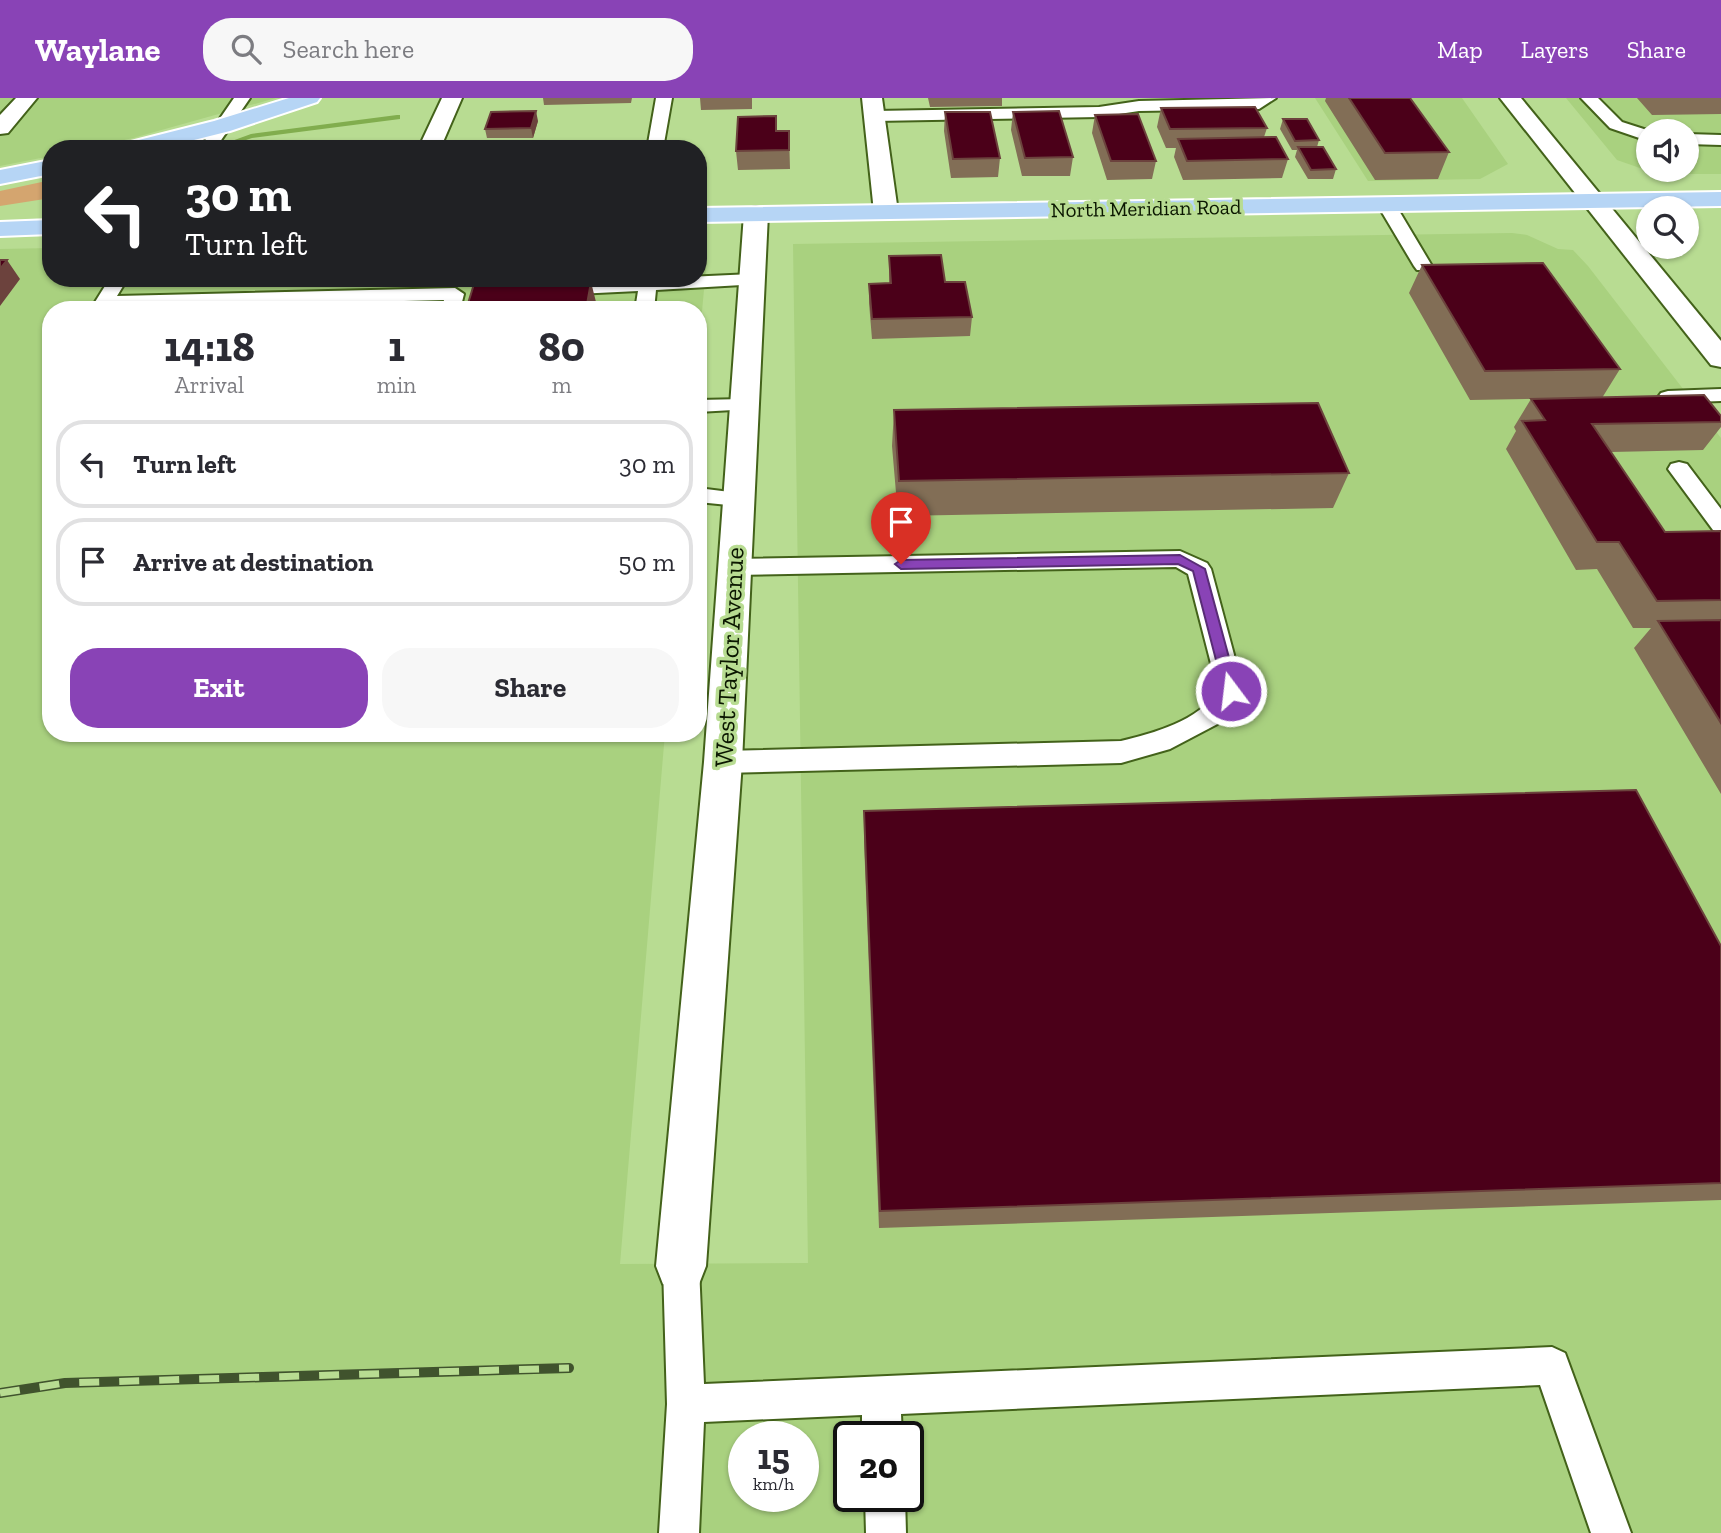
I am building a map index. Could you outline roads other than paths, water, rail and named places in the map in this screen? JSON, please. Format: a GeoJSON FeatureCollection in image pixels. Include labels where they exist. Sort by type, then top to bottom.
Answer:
{"type":"FeatureCollection","features":[{"type":"Feature","properties":{"kind":"main road"},"geometry":{"type":"LineString","coordinates":[[167,140],[222,126],[310,98]]}},
{"type":"Feature","properties":{"kind":"main road"},"geometry":{"type":"LineString","coordinates":[[0,177],[42,169]]}},
{"type":"Feature","properties":{"kind":"main road","name":"North Meridian Road"},"geometry":{"type":"LineString","coordinates":[[707,215],[1721,199]]}},
{"type":"Feature","properties":{"kind":"main road"},"geometry":{"type":"LineString","coordinates":[[0,229],[42,227]]}},
{"type":"Feature","properties":{"kind":"street"},"geometry":{"type":"LineString","coordinates":[[0,128],[27,98]]}},
{"type":"Feature","properties":{"kind":"street"},"geometry":{"type":"LineString","coordinates":[[433,140],[452,98]]}},
{"type":"Feature","properties":{"kind":"street"},"geometry":{"type":"LineString","coordinates":[[1510,98],[1721,359]]}},
{"type":"Feature","properties":{"kind":"street"},"geometry":{"type":"LineString","coordinates":[[874,107],[886,212]]}},
{"type":"Feature","properties":{"kind":"street","name":"West Taylor Avenue"},"geometry":{"type":"LineString","coordinates":[[681,1266],[723,762],[756,214]]}},
{"type":"Feature","properties":{"kind":"lane"},"geometry":{"type":"LineString","coordinates":[[213,140],[242,98]]}},
{"type":"Feature","properties":{"kind":"lane"},"geometry":{"type":"LineString","coordinates":[[657,140],[664,98]]}},
{"type":"Feature","properties":{"kind":"lane"},"geometry":{"type":"LineString","coordinates":[[874,107],[1099,112],[1139,106],[1259,104],[1268,98]]}},
{"type":"Feature","properties":{"kind":"lane"},"geometry":{"type":"LineString","coordinates":[[1589,98],[1616,125],[1636,132]]}},
{"type":"Feature","properties":{"kind":"lane"},"geometry":{"type":"LineString","coordinates":[[1699,139],[1721,140]]}},
{"type":"Feature","properties":{"kind":"lane"},"geometry":{"type":"LineString","coordinates":[[1386,204],[1423,266]]}},
{"type":"Feature","properties":{"kind":"lane"},"geometry":{"type":"LineString","coordinates":[[707,282],[752,280]]}},
{"type":"Feature","properties":{"kind":"lane"},"geometry":{"type":"LineString","coordinates":[[356,296],[361,287]]}},
{"type":"Feature","properties":{"kind":"lane"},"geometry":{"type":"LineString","coordinates":[[537,290],[604,287]]}},
{"type":"Feature","properties":{"kind":"lane"},"geometry":{"type":"LineString","coordinates":[[292,301],[356,296],[458,299]]}},
{"type":"Feature","properties":{"kind":"lane"},"geometry":{"type":"LineString","coordinates":[[1649,397],[1721,395]]}},
{"type":"Feature","properties":{"kind":"lane"},"geometry":{"type":"LineString","coordinates":[[707,406],[744,405]]}},
{"type":"Feature","properties":{"kind":"lane"},"geometry":{"type":"LineString","coordinates":[[1679,469],[1721,525]]}},
{"type":"Feature","properties":{"kind":"lane"},"geometry":{"type":"LineString","coordinates":[[707,496],[738,499]]}},
{"type":"Feature","properties":{"kind":"lane"},"geometry":{"type":"LineString","coordinates":[[723,762],[1121,752],[1161,742],[1218,712],[1231,691],[1199,569],[1180,559],[734,567]]}},
{"type":"Feature","properties":{"kind":"lane"},"geometry":{"type":"LineString","coordinates":[[678,1533],[685,1404],[681,1266]]}},
{"type":"Feature","properties":{"kind":"lane"},"geometry":{"type":"LineString","coordinates":[[685,1404],[1552,1366],[1611,1533]]}},
{"type":"Feature","properties":{"kind":"lane"},"geometry":{"type":"LineString","coordinates":[[881,1395],[882,1421]]}},
{"type":"Feature","properties":{"kind":"lane"},"geometry":{"type":"LineString","coordinates":[[885,1512],[886,1533]]}},
{"type":"Feature","properties":{"kind":"waterway"},"geometry":{"type":"LineString","coordinates":[[239,140],[251,136],[397,117]]}},
{"type":"Feature","properties":{"kind":"railway"},"geometry":{"type":"LineString","coordinates":[[0,1393],[65,1383],[569,1368]]}}]}
